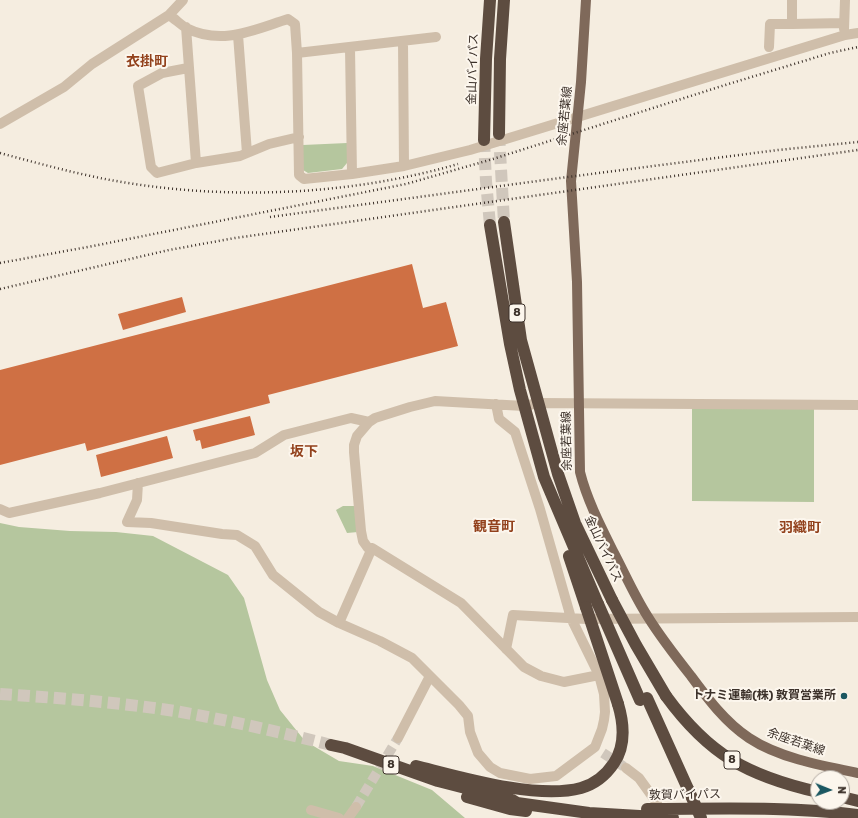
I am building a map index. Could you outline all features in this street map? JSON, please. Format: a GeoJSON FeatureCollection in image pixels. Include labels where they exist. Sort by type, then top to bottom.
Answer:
{"type":"FeatureCollection","features":[{"type":"Feature","properties":{"kind":"highway","name":"金山バイパス"},"geometry":{"type":"LineString","coordinates":[[484,140],[486,59],[490,0]]}},
{"type":"Feature","properties":{"kind":"highway"},"geometry":{"type":"LineString","coordinates":[[499,134],[500,59],[504,0]]}},
{"type":"Feature","properties":{"kind":"highway","name":"金山バイパス"},"geometry":{"type":"LineString","coordinates":[[504,222],[521,340],[558,474],[591,568],[600,603],[639,651],[666,696],[688,724],[705,741],[728,759],[759,775],[810,790]]}},
{"type":"Feature","properties":{"kind":"highway","name":"金山バイパス"},"geometry":{"type":"LineString","coordinates":[[490,225],[510,344],[524,406],[544,477],[683,789]]}},
{"type":"Feature","properties":{"kind":"highway"},"geometry":{"type":"LineString","coordinates":[[345,748],[496,785],[534,790],[572,790],[599,780],[606,774],[616,760],[621,748],[623,734],[621,715],[600,603]]}},
{"type":"Feature","properties":{"kind":"highway","name":"敦賀バイパス"},"geometry":{"type":"LineString","coordinates":[[331,745],[345,748],[438,781],[512,800],[517,803],[589,813],[673,818]]}},
{"type":"Feature","properties":{"kind":"highway"},"geometry":{"type":"LineString","coordinates":[[438,781],[457,794],[510,809],[571,818]]}},
{"type":"Feature","properties":{"kind":"highway"},"geometry":{"type":"LineString","coordinates":[[683,789],[692,818]]}},
{"type":"Feature","properties":{"kind":"highway"},"geometry":{"type":"LineString","coordinates":[[683,789],[700,818]]}},
{"type":"Feature","properties":{"kind":"highway","name":"敦賀バイパス"},"geometry":{"type":"LineString","coordinates":[[512,800],[518,799],[576,808],[642,810],[771,808],[814,810],[858,815]]}},
{"type":"Feature","properties":{"kind":"main road","name":"余座若葉線"},"geometry":{"type":"LineString","coordinates":[[586,0],[578,117],[571,181],[577,282],[580,472],[583,485],[601,526],[648,617],[708,699],[737,729],[761,745],[775,751],[827,767],[858,773]]}},
{"type":"Feature","properties":{"kind":"street"},"geometry":{"type":"LineString","coordinates":[[0,124],[64,87],[92,64],[169,15],[183,0]]}},
{"type":"Feature","properties":{"kind":"street"},"geometry":{"type":"LineString","coordinates":[[792,0],[792,24]]}},
{"type":"Feature","properties":{"kind":"street"},"geometry":{"type":"LineString","coordinates":[[845,0],[845,35]]}},
{"type":"Feature","properties":{"kind":"street"},"geometry":{"type":"LineString","coordinates":[[169,15],[186,27],[200,33],[217,37],[238,35],[288,20],[295,24],[297,53],[299,175],[304,179],[352,174],[404,166],[470,150],[845,35],[858,33]]}},
{"type":"Feature","properties":{"kind":"street"},"geometry":{"type":"LineString","coordinates":[[769,47],[770,24],[844,24]]}},
{"type":"Feature","properties":{"kind":"street"},"geometry":{"type":"LineString","coordinates":[[186,27],[196,163]]}},
{"type":"Feature","properties":{"kind":"street"},"geometry":{"type":"LineString","coordinates":[[238,35],[247,153]]}},
{"type":"Feature","properties":{"kind":"street"},"geometry":{"type":"LineString","coordinates":[[297,53],[436,38]]}},
{"type":"Feature","properties":{"kind":"street"},"geometry":{"type":"LineString","coordinates":[[403,42],[404,166]]}},
{"type":"Feature","properties":{"kind":"street"},"geometry":{"type":"LineString","coordinates":[[350,48],[352,174]]}},
{"type":"Feature","properties":{"kind":"street"},"geometry":{"type":"LineString","coordinates":[[188,68],[162,72],[138,86],[151,167],[157,173],[196,163],[240,156],[269,144],[299,137]]}},
{"type":"Feature","properties":{"kind":"street"},"geometry":{"type":"LineString","coordinates":[[599,675],[564,682],[541,676],[524,667],[461,603],[372,548],[368,548],[363,541],[361,532],[354,445],[357,436],[369,422],[375,418],[393,412],[435,401],[524,406],[538,403],[858,405]]}},
{"type":"Feature","properties":{"kind":"street"},"geometry":{"type":"LineString","coordinates":[[138,483],[137,500],[127,522],[151,523],[222,534],[237,534],[255,546],[272,575],[319,612],[412,658],[468,716],[470,732],[478,753],[490,767],[500,773],[530,779],[556,776],[599,750],[605,712],[604,694],[599,675],[571,618],[540,509],[515,432],[498,419],[496,404]]}},
{"type":"Feature","properties":{"kind":"street"},"geometry":{"type":"LineString","coordinates":[[0,509],[9,513],[100,493],[255,453],[284,435],[351,418],[369,422]]}},
{"type":"Feature","properties":{"kind":"street"},"geometry":{"type":"LineString","coordinates":[[339,623],[372,548]]}},
{"type":"Feature","properties":{"kind":"street"},"geometry":{"type":"LineString","coordinates":[[506,649],[513,615],[571,618],[858,617]]}},
{"type":"Feature","properties":{"kind":"street"},"geometry":{"type":"LineString","coordinates":[[398,738],[430,676]]}},
{"type":"Feature","properties":{"kind":"street"},"geometry":{"type":"LineString","coordinates":[[626,768],[639,778],[657,803]]}},
{"type":"Feature","properties":{"kind":"street"},"geometry":{"type":"LineString","coordinates":[[348,818],[356,807]]}},
{"type":"Feature","properties":{"kind":"street"},"geometry":{"type":"LineString","coordinates":[[311,810],[338,818]]}},
{"type":"Feature","properties":{"kind":"green space"},"geometry":{"type":"Polygon","coordinates":[[[347,143],[347,163],[342,169],[308,173],[303,170],[303,145],[347,143]]]}},
{"type":"Feature","properties":{"kind":"green space"},"geometry":{"type":"Polygon","coordinates":[[[692,405],[814,406],[814,502],[692,501],[692,405]]]}},
{"type":"Feature","properties":{"kind":"green space"},"geometry":{"type":"Polygon","coordinates":[[[343,506],[355,506],[358,532],[347,533],[336,510],[343,506]]]}},
{"type":"Feature","properties":{"kind":"green space"},"geometry":{"type":"Polygon","coordinates":[[[0,523],[19,527],[70,531],[116,532],[153,536],[228,575],[244,598],[267,680],[280,710],[305,741],[339,761],[373,766],[432,790],[465,818],[0,818],[0,523]]]}},
{"type":"Feature","properties":{"kind":"building"},"geometry":{"type":"Polygon","coordinates":[[[412,264],[423,308],[446,302],[458,346],[268,395],[270,403],[87,451],[85,443],[0,465],[0,370],[412,264]]]}},
{"type":"Feature","properties":{"kind":"building"},"geometry":{"type":"Polygon","coordinates":[[[182,297],[186,312],[123,330],[118,314],[182,297]]]}},
{"type":"Feature","properties":{"kind":"building"},"geometry":{"type":"Polygon","coordinates":[[[250,416],[255,435],[202,449],[200,440],[196,441],[193,430],[250,416]]]}},
{"type":"Feature","properties":{"kind":"building"},"geometry":{"type":"Polygon","coordinates":[[[167,436],[173,458],[101,477],[96,455],[167,436]]]}},
{"type":"Feature","properties":{"kind":"tunnel"},"geometry":{"type":"LineString","coordinates":[[499,134],[504,222]]}},
{"type":"Feature","properties":{"kind":"tunnel"},"geometry":{"type":"LineString","coordinates":[[484,140],[490,225]]}},
{"type":"Feature","properties":{"kind":"tunnel"},"geometry":{"type":"LineString","coordinates":[[0,694],[109,703],[175,711],[253,726],[331,745]]}},
{"type":"Feature","properties":{"kind":"tunnel"},"geometry":{"type":"LineString","coordinates":[[356,807],[398,738]]}},
{"type":"Feature","properties":{"kind":"tunnel"},"geometry":{"type":"LineString","coordinates":[[603,753],[626,768]]}},
{"type":"Feature","properties":{"kind":"railway"},"geometry":{"type":"LineString","coordinates":[[0,263],[406,184],[493,159],[830,53],[858,47]]}},
{"type":"Feature","properties":{"kind":"railway"},"geometry":{"type":"LineString","coordinates":[[270,217],[778,150],[858,142]]}},
{"type":"Feature","properties":{"kind":"railway"},"geometry":{"type":"LineString","coordinates":[[0,289],[169,250],[235,238],[858,150]]}},
{"type":"Feature","properties":{"kind":"railway"},"geometry":{"type":"LineString","coordinates":[[0,153],[100,178],[189,190],[234,192],[280,192],[325,189],[415,175],[458,164]]}},
{"type":"Feature","properties":{"kind":"place","name":"トナミ運輸(株) 敦賀営業所"},"geometry":{"type":"Point","coordinates":[844,696]}},
{"type":"Feature","properties":{"kind":"district","name":"衣掛町"},"geometry":{"type":"Point","coordinates":[147,62]}},
{"type":"Feature","properties":{"kind":"district","name":"坂下"},"geometry":{"type":"Point","coordinates":[304,452]}},
{"type":"Feature","properties":{"kind":"district","name":"観音町"},"geometry":{"type":"Point","coordinates":[494,527]}},
{"type":"Feature","properties":{"kind":"district","name":"羽織町"},"geometry":{"type":"Point","coordinates":[800,528]}}]}
